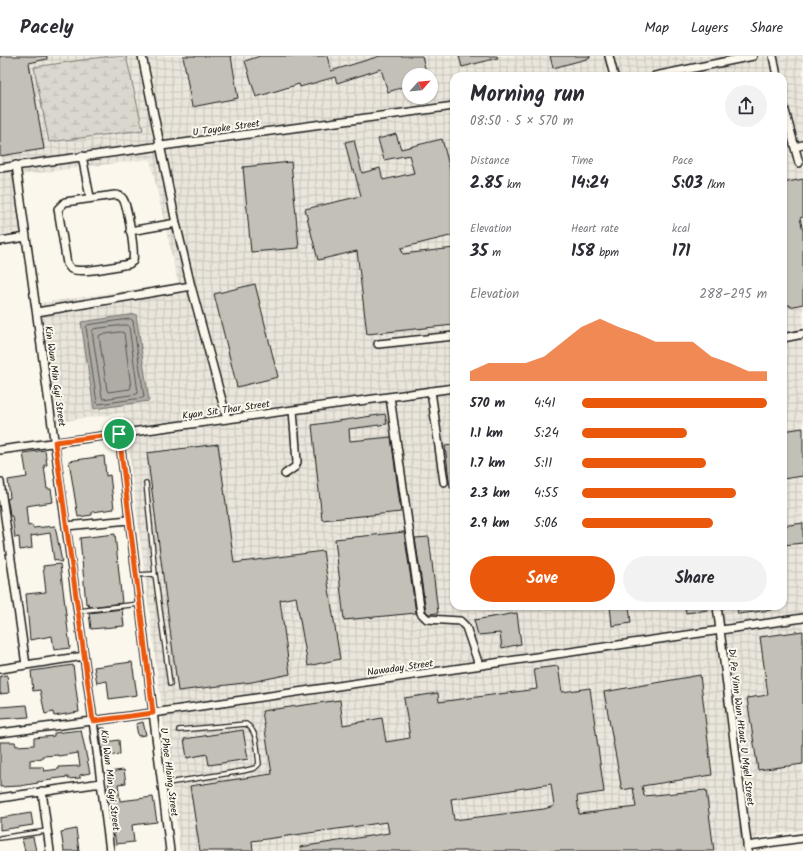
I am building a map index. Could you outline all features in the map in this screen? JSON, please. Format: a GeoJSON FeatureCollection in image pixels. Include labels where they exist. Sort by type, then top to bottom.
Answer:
{"type":"FeatureCollection","features":[{"type":"Feature","properties":{"kind":"street"},"geometry":{"type":"LineString","coordinates":[[142,56],[176,223],[191,286],[227,419]]}},
{"type":"Feature","properties":{"kind":"street"},"geometry":{"type":"LineString","coordinates":[[609,56],[613,72]]}},
{"type":"Feature","properties":{"kind":"street"},"geometry":{"type":"LineString","coordinates":[[675,72],[753,56]]}},
{"type":"Feature","properties":{"kind":"street"},"geometry":{"type":"LineString","coordinates":[[773,56],[776,72]]}},
{"type":"Feature","properties":{"kind":"street","name":"U Tayoke Street"},"geometry":{"type":"LineString","coordinates":[[0,168],[450,107]]}},
{"type":"Feature","properties":{"kind":"street"},"geometry":{"type":"LineString","coordinates":[[787,118],[799,163]]}},
{"type":"Feature","properties":{"kind":"street"},"geometry":{"type":"LineString","coordinates":[[795,147],[803,145]]}},
{"type":"Feature","properties":{"kind":"street"},"geometry":{"type":"LineString","coordinates":[[82,156],[90,197]]}},
{"type":"Feature","properties":{"kind":"street","name":"Kin Wun Min Gyi Street"},"geometry":{"type":"LineString","coordinates":[[16,165],[110,851]]}},
{"type":"Feature","properties":{"kind":"street"},"geometry":{"type":"LineString","coordinates":[[115,195],[120,196],[124,200],[134,256],[133,261],[129,264],[80,271],[71,269],[67,264],[58,209],[65,202],[90,197],[115,195]]}},
{"type":"Feature","properties":{"kind":"street"},"geometry":{"type":"LineString","coordinates":[[130,231],[176,223]]}},
{"type":"Feature","properties":{"kind":"street"},"geometry":{"type":"LineString","coordinates":[[0,241],[26,237]]}},
{"type":"Feature","properties":{"kind":"street"},"geometry":{"type":"LineString","coordinates":[[37,312],[191,286]]}},
{"type":"Feature","properties":{"kind":"street"},"geometry":{"type":"LineString","coordinates":[[787,337],[803,334]]}},
{"type":"Feature","properties":{"kind":"street"},"geometry":{"type":"LineString","coordinates":[[378,344],[450,336]]}},
{"type":"Feature","properties":{"kind":"street","name":"Kyan Sit Thar Street"},"geometry":{"type":"LineString","coordinates":[[0,450],[450,389]]}},
{"type":"Feature","properties":{"kind":"street"},"geometry":{"type":"LineString","coordinates":[[431,391],[444,482]]}},
{"type":"Feature","properties":{"kind":"street"},"geometry":{"type":"LineString","coordinates":[[390,397],[421,613],[427,619],[460,621],[466,627],[479,665]]}},
{"type":"Feature","properties":{"kind":"street"},"geometry":{"type":"LineString","coordinates":[[285,474],[295,467],[297,462],[293,410]]}},
{"type":"Feature","properties":{"kind":"street","name":"U Phoe Hlaing Street"},"geometry":{"type":"LineString","coordinates":[[119,434],[170,851]]}},
{"type":"Feature","properties":{"kind":"street"},"geometry":{"type":"LineString","coordinates":[[0,482],[26,665]]}},
{"type":"Feature","properties":{"kind":"street"},"geometry":{"type":"LineString","coordinates":[[66,526],[129,520]]}},
{"type":"Feature","properties":{"kind":"street","name":"Di Pe Yinn Wun Htaut U Myel Street"},"geometry":{"type":"LineString","coordinates":[[718,610],[748,848]]}},
{"type":"Feature","properties":{"kind":"street","name":"Nawaday Street"},"geometry":{"type":"LineString","coordinates":[[0,733],[153,713],[803,618]]}},
{"type":"Feature","properties":{"kind":"street"},"geometry":{"type":"LineString","coordinates":[[0,669],[84,656]]}},
{"type":"Feature","properties":{"kind":"street"},"geometry":{"type":"LineString","coordinates":[[0,798],[101,783]]}},
{"type":"Feature","properties":{"kind":"street"},"geometry":{"type":"LineString","coordinates":[[42,791],[50,851]]}},
{"type":"Feature","properties":{"kind":"street"},"geometry":{"type":"LineString","coordinates":[[748,848],[803,838]]}},
{"type":"Feature","properties":{"kind":"lane"},"geometry":{"type":"LineString","coordinates":[[146,484],[155,574],[170,684]]}},
{"type":"Feature","properties":{"kind":"lane"},"geometry":{"type":"LineString","coordinates":[[136,575],[155,574]]}},
{"type":"Feature","properties":{"kind":"lane"},"geometry":{"type":"LineString","coordinates":[[78,611],[139,604]]}},
{"type":"Feature","properties":{"kind":"lane"},"geometry":{"type":"LineString","coordinates":[[162,784],[244,771],[255,768],[259,764],[254,733],[251,727],[246,724],[179,730]]}},
{"type":"Feature","properties":{"kind":"lane"},"geometry":{"type":"LineString","coordinates":[[0,838],[47,831]]}},
{"type":"Feature","properties":{"kind":"shaded area"},"geometry":{"type":"Polygon","coordinates":[[[0,56],[803,56],[803,830],[756,837],[758,851],[180,851],[124,413],[56,422],[41,303],[178,283],[150,159],[21,175],[28,231],[0,235],[0,56]]]}},
{"type":"Feature","properties":{"kind":"green space"},"geometry":{"type":"Polygon","coordinates":[[[110,56],[126,56],[143,130],[49,142],[34,67],[110,56]]]}},
{"type":"Feature","properties":{"kind":"water"},"geometry":{"type":"Polygon","coordinates":[[[136,314],[149,401],[94,409],[81,322],[136,314]]]}},
{"type":"Feature","properties":{"kind":"building"},"geometry":{"type":"Polygon","coordinates":[[[0,56],[47,56],[47,59],[29,63],[44,149],[0,156],[0,56]]]}},
{"type":"Feature","properties":{"kind":"building"},"geometry":{"type":"Polygon","coordinates":[[[183,56],[231,56],[238,98],[192,107],[183,56]]]}},
{"type":"Feature","properties":{"kind":"building"},"geometry":{"type":"Polygon","coordinates":[[[260,56],[327,56],[331,71],[380,56],[422,56],[425,68],[402,68],[402,87],[388,92],[381,69],[337,83],[335,77],[300,87],[299,84],[256,97],[245,61],[260,56]]]}},
{"type":"Feature","properties":{"kind":"building"},"geometry":{"type":"Polygon","coordinates":[[[459,56],[497,56],[498,58],[462,67],[459,56]]]}},
{"type":"Feature","properties":{"kind":"building"},"geometry":{"type":"Polygon","coordinates":[[[550,56],[590,56],[590,58],[553,68],[550,56]]]}},
{"type":"Feature","properties":{"kind":"building"},"geometry":{"type":"Polygon","coordinates":[[[396,134],[401,149],[442,139],[450,169],[450,236],[401,248],[403,254],[450,248],[450,325],[367,334],[357,251],[318,260],[305,209],[361,196],[354,170],[352,171],[345,142],[354,140],[362,173],[380,168],[383,180],[414,173],[409,155],[384,160],[378,139],[396,134]]]}},
{"type":"Feature","properties":{"kind":"building"},"geometry":{"type":"Polygon","coordinates":[[[291,162],[299,248],[251,252],[243,167],[291,162]]]}},
{"type":"Feature","properties":{"kind":"building"},"geometry":{"type":"Polygon","coordinates":[[[803,179],[803,217],[800,218],[803,231],[803,304],[790,307],[790,305],[787,305],[787,182],[803,179]]]}},
{"type":"Feature","properties":{"kind":"building"},"geometry":{"type":"Polygon","coordinates":[[[255,284],[278,377],[237,387],[214,294],[255,284]]]}},
{"type":"Feature","properties":{"kind":"building"},"geometry":{"type":"Polygon","coordinates":[[[385,414],[387,424],[349,429],[350,441],[391,437],[401,512],[322,520],[312,425],[385,414]]]}},
{"type":"Feature","properties":{"kind":"building"},"geometry":{"type":"Polygon","coordinates":[[[803,428],[803,476],[787,478],[787,430],[803,428]]]}},
{"type":"Feature","properties":{"kind":"building"},"geometry":{"type":"Polygon","coordinates":[[[218,444],[234,563],[323,551],[340,659],[308,666],[296,597],[280,600],[290,674],[252,682],[178,691],[147,453],[218,444]]]}},
{"type":"Feature","properties":{"kind":"building"},"geometry":{"type":"Polygon","coordinates":[[[450,445],[450,488],[445,446],[450,445]]]}},
{"type":"Feature","properties":{"kind":"building"},"geometry":{"type":"Polygon","coordinates":[[[45,450],[47,465],[44,465],[47,489],[51,489],[53,502],[26,506],[28,526],[32,525],[33,528],[55,526],[62,562],[54,560],[50,533],[31,536],[32,548],[20,550],[19,537],[15,538],[12,516],[10,516],[7,499],[10,498],[8,480],[27,477],[23,453],[45,450]]]}},
{"type":"Feature","properties":{"kind":"building"},"geometry":{"type":"Polygon","coordinates":[[[104,456],[106,476],[110,475],[114,509],[92,512],[92,515],[78,517],[69,461],[104,456]]]}},
{"type":"Feature","properties":{"kind":"building"},"geometry":{"type":"Polygon","coordinates":[[[803,523],[803,543],[787,545],[787,525],[803,523]]]}},
{"type":"Feature","properties":{"kind":"building"},"geometry":{"type":"Polygon","coordinates":[[[404,532],[416,613],[344,620],[335,539],[404,532]]]}},
{"type":"Feature","properties":{"kind":"building"},"geometry":{"type":"Polygon","coordinates":[[[115,534],[122,603],[89,607],[88,603],[86,604],[80,538],[115,534]]]}},
{"type":"Feature","properties":{"kind":"building"},"geometry":{"type":"Polygon","coordinates":[[[429,537],[438,613],[429,614],[426,611],[415,538],[429,537]]]}},
{"type":"Feature","properties":{"kind":"building"},"geometry":{"type":"Polygon","coordinates":[[[60,564],[70,648],[54,650],[52,636],[30,640],[26,594],[46,592],[43,566],[60,564]]]}},
{"type":"Feature","properties":{"kind":"building"},"geometry":{"type":"Polygon","coordinates":[[[122,609],[124,626],[91,629],[89,613],[122,609]]]}},
{"type":"Feature","properties":{"kind":"building"},"geometry":{"type":"Polygon","coordinates":[[[610,610],[629,610],[631,623],[612,626],[610,610]]]}},
{"type":"Feature","properties":{"kind":"building"},"geometry":{"type":"Polygon","coordinates":[[[686,610],[708,610],[686,613],[686,610]]]}},
{"type":"Feature","properties":{"kind":"building"},"geometry":{"type":"Polygon","coordinates":[[[738,610],[771,610],[738,614],[738,610]]]}},
{"type":"Feature","properties":{"kind":"building"},"geometry":{"type":"Polygon","coordinates":[[[517,613],[521,644],[502,648],[500,633],[478,635],[474,620],[517,613]]]}},
{"type":"Feature","properties":{"kind":"building"},"geometry":{"type":"Polygon","coordinates":[[[803,631],[803,764],[758,770],[747,698],[768,695],[760,637],[803,631]]]}},
{"type":"Feature","properties":{"kind":"building"},"geometry":{"type":"Polygon","coordinates":[[[132,662],[137,695],[109,699],[107,681],[97,683],[94,667],[132,662]]]}},
{"type":"Feature","properties":{"kind":"building"},"geometry":{"type":"Polygon","coordinates":[[[73,665],[79,712],[54,716],[53,712],[45,714],[40,690],[33,691],[31,671],[73,665]]]}},
{"type":"Feature","properties":{"kind":"building"},"geometry":{"type":"Polygon","coordinates":[[[558,666],[562,692],[590,688],[604,792],[577,796],[579,814],[636,807],[633,788],[622,790],[604,692],[700,675],[712,775],[642,786],[644,796],[706,790],[714,851],[301,851],[300,847],[389,833],[387,822],[252,841],[253,851],[200,851],[190,786],[272,774],[262,711],[340,700],[343,725],[382,718],[386,742],[410,738],[404,698],[438,693],[439,702],[537,689],[534,669],[558,666]],[[551,784],[451,799],[454,820],[544,809],[554,806],[551,784]]]}},
{"type":"Feature","properties":{"kind":"building"},"geometry":{"type":"Polygon","coordinates":[[[7,675],[9,693],[0,694],[0,676],[7,675]]]}},
{"type":"Feature","properties":{"kind":"building"},"geometry":{"type":"Polygon","coordinates":[[[27,705],[29,717],[0,719],[0,707],[27,705]]]}},
{"type":"Feature","properties":{"kind":"building"},"geometry":{"type":"Polygon","coordinates":[[[143,722],[146,735],[138,736],[136,724],[143,722]]]}},
{"type":"Feature","properties":{"kind":"building"},"geometry":{"type":"Polygon","coordinates":[[[99,728],[105,728],[106,742],[119,740],[120,754],[103,757],[99,728]]]}},
{"type":"Feature","properties":{"kind":"building"},"geometry":{"type":"Polygon","coordinates":[[[81,730],[90,773],[80,775],[80,778],[68,779],[68,777],[20,786],[0,787],[0,742],[15,742],[16,746],[34,745],[34,738],[54,736],[54,733],[81,730]],[[78,753],[58,756],[42,756],[42,758],[30,760],[30,767],[43,767],[44,771],[59,769],[59,767],[80,766],[78,753]]]}},
{"type":"Feature","properties":{"kind":"building"},"geometry":{"type":"Polygon","coordinates":[[[243,730],[248,759],[209,765],[207,754],[187,758],[184,739],[243,730]]]}},
{"type":"Feature","properties":{"kind":"building"},"geometry":{"type":"Polygon","coordinates":[[[124,770],[126,783],[118,784],[120,801],[153,797],[157,822],[132,825],[134,842],[116,844],[108,799],[107,788],[109,787],[107,772],[124,770]]]}},
{"type":"Feature","properties":{"kind":"building"},"geometry":{"type":"Polygon","coordinates":[[[31,813],[33,825],[0,830],[0,818],[31,813]]]}},
{"type":"Feature","properties":{"kind":"building"},"geometry":{"type":"Polygon","coordinates":[[[76,829],[79,851],[64,851],[61,832],[76,829]]]}},
{"type":"Feature","properties":{"kind":"building"},"geometry":{"type":"Polygon","coordinates":[[[33,837],[36,851],[25,851],[22,839],[33,837]]]}},
{"type":"Feature","properties":{"kind":"route"},"geometry":{"type":"LineString","coordinates":[[119,434],[153,713],[93,721],[55,442],[119,434]]}}]}
